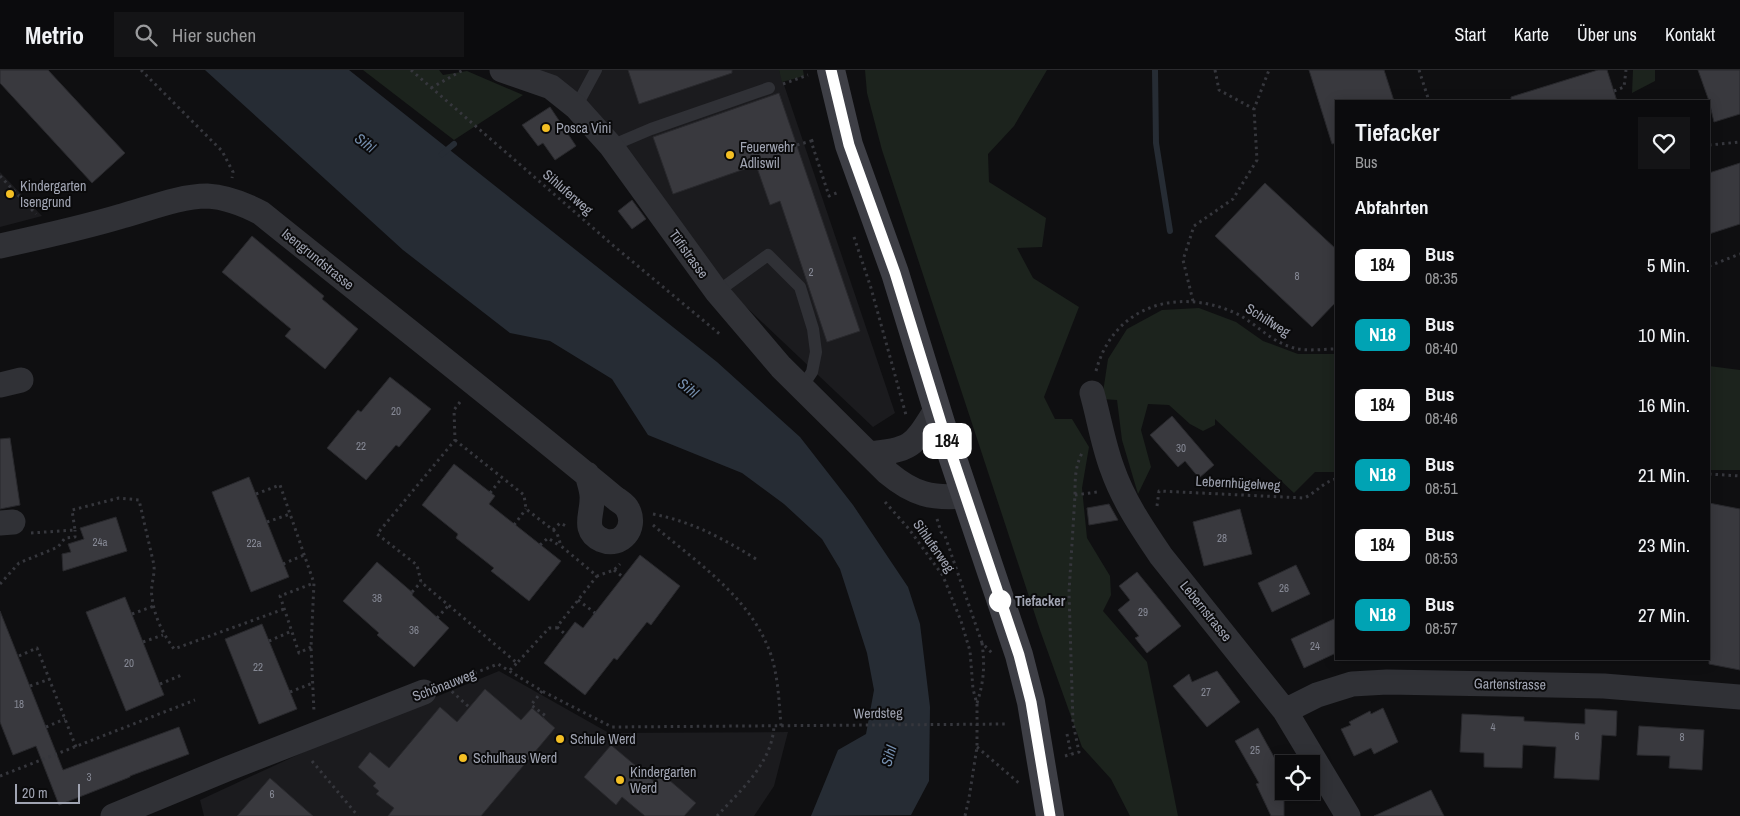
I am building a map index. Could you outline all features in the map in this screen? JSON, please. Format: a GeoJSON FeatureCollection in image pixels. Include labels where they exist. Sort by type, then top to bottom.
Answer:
{"type":"FeatureCollection","features":[{"type":"Feature","properties":{"kind":"main road"},"geometry":{"type":"LineString","coordinates":[[817,76],[849,145],[895,273],[936,410],[1019,655],[1033,712],[1050,816]]}},
{"type":"Feature","properties":{"kind":"street","name":"Tüfistrasse"},"geometry":{"type":"LineString","coordinates":[[502,70],[552,87],[576,107],[611,146],[777,372],[802,387],[904,486],[928,495],[944,498],[964,496]]}},
{"type":"Feature","properties":{"kind":"street","name":"Isengrundstrasse"},"geometry":{"type":"LineString","coordinates":[[0,246],[74,230],[185,199],[206,196],[226,198],[245,204],[261,213],[628,508]]}},
{"type":"Feature","properties":{"kind":"street","name":"Lebernstrasse"},"geometry":{"type":"LineString","coordinates":[[1092,393],[1112,468],[1119,486],[1142,529],[1161,556],[1285,711],[1348,816]]}},
{"type":"Feature","properties":{"kind":"street"},"geometry":{"type":"LineString","coordinates":[[869,454],[905,448],[912,444],[921,435],[936,410]]}},
{"type":"Feature","properties":{"kind":"street"},"geometry":{"type":"LineString","coordinates":[[586,474],[592,500],[589,525],[595,536],[604,541],[624,537],[631,527],[628,508]]}},
{"type":"Feature","properties":{"kind":"street","name":"Gartenstrasse"},"geometry":{"type":"LineString","coordinates":[[1285,711],[1317,695],[1352,684],[1387,682],[1604,686],[1740,697]]}},
{"type":"Feature","properties":{"kind":"street","name":"Schönauweg"},"geometry":{"type":"LineString","coordinates":[[112,816],[227,768],[312,745],[434,688]]}},
{"type":"Feature","properties":{"kind":"lane"},"geometry":{"type":"LineString","coordinates":[[576,107],[596,70]]}},
{"type":"Feature","properties":{"kind":"lane"},"geometry":{"type":"LineString","coordinates":[[611,146],[651,129],[769,88]]}},
{"type":"Feature","properties":{"kind":"lane"},"geometry":{"type":"LineString","coordinates":[[717,292],[768,254],[800,287],[813,329],[816,352],[812,372],[802,387]]}},
{"type":"Feature","properties":{"kind":"path"},"geometry":{"type":"LineString","coordinates":[[141,70],[222,151],[233,172],[226,198]]}},
{"type":"Feature","properties":{"kind":"path","name":"Sihluferweg"},"geometry":{"type":"LineString","coordinates":[[411,70],[614,247],[712,328]]}},
{"type":"Feature","properties":{"kind":"path"},"geometry":{"type":"LineString","coordinates":[[431,88],[463,70]]}},
{"type":"Feature","properties":{"kind":"path"},"geometry":{"type":"LineString","coordinates":[[808,70],[817,76]]}},
{"type":"Feature","properties":{"kind":"path"},"geometry":{"type":"LineString","coordinates":[[1215,70],[1219,90],[1254,109]]}},
{"type":"Feature","properties":{"kind":"path"},"geometry":{"type":"LineString","coordinates":[[1193,301],[1183,260],[1194,226],[1233,199],[1257,160],[1254,109],[1269,70]]}},
{"type":"Feature","properties":{"kind":"path"},"geometry":{"type":"LineString","coordinates":[[1419,70],[1429,100]]}},
{"type":"Feature","properties":{"kind":"path"},"geometry":{"type":"LineString","coordinates":[[1614,91],[1624,87],[1626,70]]}},
{"type":"Feature","properties":{"kind":"path"},"geometry":{"type":"LineString","coordinates":[[769,88],[817,76]]}},
{"type":"Feature","properties":{"kind":"path"},"geometry":{"type":"LineString","coordinates":[[797,145],[816,139]]}},
{"type":"Feature","properties":{"kind":"path"},"geometry":{"type":"LineString","coordinates":[[811,141],[828,196],[839,192]]}},
{"type":"Feature","properties":{"kind":"path"},"geometry":{"type":"LineString","coordinates":[[1710,146],[1740,142]]}},
{"type":"Feature","properties":{"kind":"path"},"geometry":{"type":"LineString","coordinates":[[0,176],[40,218]]}},
{"type":"Feature","properties":{"kind":"path"},"geometry":{"type":"LineString","coordinates":[[836,183],[842,201]]}},
{"type":"Feature","properties":{"kind":"path"},"geometry":{"type":"LineString","coordinates":[[854,236],[871,288],[906,420]]}},
{"type":"Feature","properties":{"kind":"path"},"geometry":{"type":"LineString","coordinates":[[1710,266],[1740,254]]}},
{"type":"Feature","properties":{"kind":"path","name":"Schilfweg"},"geometry":{"type":"LineString","coordinates":[[1092,393],[1093,379],[1099,358],[1107,342],[1118,328],[1133,316],[1149,308],[1171,302],[1193,301],[1215,305],[1234,312],[1254,324],[1272,339],[1292,348],[1335,349]]}},
{"type":"Feature","properties":{"kind":"path"},"geometry":{"type":"LineString","coordinates":[[476,385],[454,410],[455,440],[377,534],[417,565],[421,582],[517,663]]}},
{"type":"Feature","properties":{"kind":"path"},"geometry":{"type":"LineString","coordinates":[[1064,756],[1079,752],[1073,723],[1069,592],[1075,479],[1077,464],[1084,449],[1092,440],[1103,436]]}},
{"type":"Feature","properties":{"kind":"path"},"geometry":{"type":"LineString","coordinates":[[455,440],[524,495],[526,509],[557,533],[561,546]]}},
{"type":"Feature","properties":{"kind":"path"},"geometry":{"type":"LineString","coordinates":[[1710,474],[1740,476]]}},
{"type":"Feature","properties":{"kind":"path"},"geometry":{"type":"LineString","coordinates":[[490,493],[502,478]]}},
{"type":"Feature","properties":{"kind":"path","name":"Lebernhügelweg"},"geometry":{"type":"LineString","coordinates":[[1157,508],[1159,491],[1304,498],[1326,482],[1335,479]]}},
{"type":"Feature","properties":{"kind":"path"},"geometry":{"type":"LineString","coordinates":[[256,494],[280,485],[314,584],[310,647],[313,683],[312,745],[358,816]]}},
{"type":"Feature","properties":{"kind":"path"},"geometry":{"type":"LineString","coordinates":[[1075,495],[1105,492]]}},
{"type":"Feature","properties":{"kind":"path"},"geometry":{"type":"LineString","coordinates":[[0,584],[19,563],[58,547],[65,538],[75,537],[72,510],[119,498],[139,500],[154,565],[151,596],[163,635],[174,649],[284,609]]}},
{"type":"Feature","properties":{"kind":"path","name":"Sihluferweg"},"geometry":{"type":"LineString","coordinates":[[882,499],[909,529],[943,576],[961,621],[970,651],[973,689],[977,704],[977,747],[970,798],[965,816]]}},
{"type":"Feature","properties":{"kind":"path"},"geometry":{"type":"LineString","coordinates":[[628,508],[641,516],[714,576],[746,608],[769,647],[778,687],[781,726]]}},
{"type":"Feature","properties":{"kind":"path"},"geometry":{"type":"LineString","coordinates":[[514,525],[526,509]]}},
{"type":"Feature","properties":{"kind":"path"},"geometry":{"type":"LineString","coordinates":[[267,522],[290,514]]}},
{"type":"Feature","properties":{"kind":"path"},"geometry":{"type":"LineString","coordinates":[[652,514],[672,518],[721,537],[756,560]]}},
{"type":"Feature","properties":{"kind":"path"},"geometry":{"type":"LineString","coordinates":[[6,522],[15,534],[75,530]]}},
{"type":"Feature","properties":{"kind":"path"},"geometry":{"type":"LineString","coordinates":[[941,532],[945,536],[982,643],[984,682],[977,704]]}},
{"type":"Feature","properties":{"kind":"path"},"geometry":{"type":"LineString","coordinates":[[540,545],[548,538],[561,546],[597,576]]}},
{"type":"Feature","properties":{"kind":"path"},"geometry":{"type":"LineString","coordinates":[[284,564],[304,555]]}},
{"type":"Feature","properties":{"kind":"path"},"geometry":{"type":"LineString","coordinates":[[510,670],[549,628],[557,627],[597,576],[614,570],[622,561]]}},
{"type":"Feature","properties":{"kind":"path"},"geometry":{"type":"LineString","coordinates":[[614,570],[623,577]]}},
{"type":"Feature","properties":{"kind":"path"},"geometry":{"type":"LineString","coordinates":[[412,592],[421,582]]}},
{"type":"Feature","properties":{"kind":"path"},"geometry":{"type":"LineString","coordinates":[[310,647],[299,652],[280,596],[314,584]]}},
{"type":"Feature","properties":{"kind":"path"},"geometry":{"type":"LineString","coordinates":[[578,600],[595,613]]}},
{"type":"Feature","properties":{"kind":"path"},"geometry":{"type":"LineString","coordinates":[[437,618],[448,605]]}},
{"type":"Feature","properties":{"kind":"path"},"geometry":{"type":"LineString","coordinates":[[132,614],[154,606]]}},
{"type":"Feature","properties":{"kind":"path"},"geometry":{"type":"LineString","coordinates":[[557,627],[565,634]]}},
{"type":"Feature","properties":{"kind":"path"},"geometry":{"type":"LineString","coordinates":[[269,641],[292,632]]}},
{"type":"Feature","properties":{"kind":"path"},"geometry":{"type":"LineString","coordinates":[[143,642],[163,635]]}},
{"type":"Feature","properties":{"kind":"path"},"geometry":{"type":"LineString","coordinates":[[982,643],[991,652]]}},
{"type":"Feature","properties":{"kind":"path"},"geometry":{"type":"LineString","coordinates":[[19,656],[37,648],[76,747]]}},
{"type":"Feature","properties":{"kind":"path","name":"Schönauweg"},"geometry":{"type":"LineString","coordinates":[[434,688],[498,664],[612,727],[781,726]]}},
{"type":"Feature","properties":{"kind":"path"},"geometry":{"type":"LineString","coordinates":[[160,684],[184,674]]}},
{"type":"Feature","properties":{"kind":"path"},"geometry":{"type":"LineString","coordinates":[[30,686],[50,679]]}},
{"type":"Feature","properties":{"kind":"path"},"geometry":{"type":"LineString","coordinates":[[290,692],[313,683]]}},
{"type":"Feature","properties":{"kind":"path"},"geometry":{"type":"LineString","coordinates":[[434,688],[469,707]]}},
{"type":"Feature","properties":{"kind":"path"},"geometry":{"type":"LineString","coordinates":[[542,690],[531,705],[546,716],[544,718]]}},
{"type":"Feature","properties":{"kind":"path"},"geometry":{"type":"LineString","coordinates":[[0,776],[195,700]]}},
{"type":"Feature","properties":{"kind":"path"},"geometry":{"type":"LineString","coordinates":[[46,727],[65,720]]}},
{"type":"Feature","properties":{"kind":"path","name":"Werdsteg"},"geometry":{"type":"LineString","coordinates":[[781,726],[1007,724]]}},
{"type":"Feature","properties":{"kind":"path"},"geometry":{"type":"LineString","coordinates":[[717,816],[752,778],[765,758],[774,738],[774,726]]}},
{"type":"Feature","properties":{"kind":"path"},"geometry":{"type":"LineString","coordinates":[[1067,734],[1072,754]]}},
{"type":"Feature","properties":{"kind":"path"},"geometry":{"type":"LineString","coordinates":[[977,747],[1024,788]]}},
{"type":"Feature","properties":{"kind":"shaded area"},"geometry":{"type":"Polygon","coordinates":[[[363,70],[439,70],[443,75],[467,71],[523,95],[454,140],[363,70]]]}},
{"type":"Feature","properties":{"kind":"shaded area"},"geometry":{"type":"Polygon","coordinates":[[[525,70],[779,70],[895,413],[873,427],[745,306],[525,70]]]}},
{"type":"Feature","properties":{"kind":"shaded area"},"geometry":{"type":"Polygon","coordinates":[[[779,70],[803,70],[804,76],[782,82],[779,70]]]}},
{"type":"Feature","properties":{"kind":"shaded area"},"geometry":{"type":"Polygon","coordinates":[[[865,70],[1047,70],[1014,126],[988,154],[989,182],[1046,218],[1042,247],[1017,248],[1033,278],[1079,307],[1044,397],[1055,419],[1072,419],[1089,447],[1082,488],[1087,538],[1110,576],[1111,595],[1103,611],[1147,662],[1178,816],[1130,816],[1111,779],[1082,747],[1040,630],[882,150],[867,93],[865,70]]]}},
{"type":"Feature","properties":{"kind":"shaded area"},"geometry":{"type":"Polygon","coordinates":[[[1633,70],[1655,70],[1655,81],[1632,93],[1633,70]]]}},
{"type":"Feature","properties":{"kind":"shaded area","name":"Kindergarten Isengrund"},"geometry":{"type":"Polygon","coordinates":[[[0,172],[42,216],[0,227],[0,172]]]}},
{"type":"Feature","properties":{"kind":"shaded area"},"geometry":{"type":"Polygon","coordinates":[[[1199,308],[1236,322],[1263,341],[1298,354],[1335,354],[1335,472],[1315,472],[1294,493],[1215,419],[1215,425],[1203,431],[1190,424],[1169,405],[1148,404],[1141,430],[1151,467],[1138,494],[1122,440],[1117,400],[1102,399],[1108,359],[1127,329],[1162,310],[1199,308]]]}},
{"type":"Feature","properties":{"kind":"shaded area"},"geometry":{"type":"Polygon","coordinates":[[[1710,366],[1740,370],[1740,470],[1710,470],[1710,366]]]}},
{"type":"Feature","properties":{"kind":"shaded area","name":"Schule Werd"},"geometry":{"type":"Polygon","coordinates":[[[499,671],[609,733],[788,732],[774,786],[754,816],[204,816],[200,800],[319,745],[499,671]]]}},
{"type":"Feature","properties":{"kind":"water","name":"Sihl"},"geometry":{"type":"Polygon","coordinates":[[[205,70],[349,70],[717,362],[800,437],[853,505],[908,587],[920,624],[930,707],[929,781],[911,815],[811,816],[838,750],[866,734],[874,690],[867,653],[840,569],[822,539],[784,504],[742,473],[648,435],[612,379],[550,341],[510,333],[403,250],[205,70]]]}},
{"type":"Feature","properties":{"kind":"building"},"geometry":{"type":"Polygon","coordinates":[[[0,70],[48,70],[125,153],[92,183],[0,83],[0,70]]]}},
{"type":"Feature","properties":{"kind":"building"},"geometry":{"type":"Polygon","coordinates":[[[628,70],[732,70],[732,73],[639,104],[628,70]]]}},
{"type":"Feature","properties":{"kind":"building"},"geometry":{"type":"Polygon","coordinates":[[[1309,70],[1384,70],[1394,100],[1335,100],[1335,143],[1332,144],[1309,70]]]}},
{"type":"Feature","properties":{"kind":"building"},"geometry":{"type":"Polygon","coordinates":[[[1598,70],[1607,70],[1617,100],[1511,100],[1511,97],[1598,70]]]}},
{"type":"Feature","properties":{"kind":"building"},"geometry":{"type":"Polygon","coordinates":[[[1698,70],[1740,70],[1740,114],[1714,122],[1698,70]]]}},
{"type":"Feature","properties":{"kind":"building","name":"Feuerwehr Adliswil"},"geometry":{"type":"Polygon","coordinates":[[[779,93],[860,331],[827,342],[780,201],[770,205],[756,165],[673,194],[653,137],[779,93]]]}},
{"type":"Feature","properties":{"kind":"building"},"geometry":{"type":"Polygon","coordinates":[[[550,107],[576,146],[555,160],[543,143],[538,146],[522,125],[550,107]]]}},
{"type":"Feature","properties":{"kind":"building"},"geometry":{"type":"Polygon","coordinates":[[[1740,163],[1740,224],[1710,234],[1710,173],[1740,163]]]}},
{"type":"Feature","properties":{"kind":"building"},"geometry":{"type":"Polygon","coordinates":[[[1265,183],[1335,248],[1335,303],[1312,327],[1215,236],[1265,183]]]}},
{"type":"Feature","properties":{"kind":"building"},"geometry":{"type":"Polygon","coordinates":[[[632,200],[646,219],[632,229],[618,211],[632,200]]]}},
{"type":"Feature","properties":{"kind":"building"},"geometry":{"type":"Polygon","coordinates":[[[252,236],[324,296],[322,299],[358,329],[325,369],[285,336],[291,329],[222,272],[252,236]]]}},
{"type":"Feature","properties":{"kind":"building"},"geometry":{"type":"Polygon","coordinates":[[[390,377],[431,409],[399,447],[396,445],[366,480],[327,448],[358,410],[361,412],[390,377]]]}},
{"type":"Feature","properties":{"kind":"building"},"geometry":{"type":"Polygon","coordinates":[[[1172,416],[1214,465],[1199,478],[1185,461],[1178,467],[1150,435],[1172,416]]]}},
{"type":"Feature","properties":{"kind":"building"},"geometry":{"type":"Polygon","coordinates":[[[10,438],[20,505],[0,509],[0,439],[10,438]]]}},
{"type":"Feature","properties":{"kind":"building"},"geometry":{"type":"Polygon","coordinates":[[[454,464],[495,496],[489,504],[561,561],[529,601],[491,571],[494,568],[456,538],[458,534],[422,505],[454,464]]]}},
{"type":"Feature","properties":{"kind":"building"},"geometry":{"type":"Polygon","coordinates":[[[249,477],[289,577],[251,592],[212,492],[249,477]]]}},
{"type":"Feature","properties":{"kind":"building"},"geometry":{"type":"Polygon","coordinates":[[[1710,503],[1740,509],[1740,670],[1709,664],[1710,503]]]}},
{"type":"Feature","properties":{"kind":"building"},"geometry":{"type":"Polygon","coordinates":[[[1109,504],[1118,520],[1089,525],[1087,508],[1109,504]]]}},
{"type":"Feature","properties":{"kind":"building"},"geometry":{"type":"Polygon","coordinates":[[[1240,509],[1252,554],[1204,566],[1193,522],[1240,509]]]}},
{"type":"Feature","properties":{"kind":"building"},"geometry":{"type":"Polygon","coordinates":[[[116,517],[127,551],[63,571],[62,554],[71,552],[68,544],[84,539],[80,528],[116,517]]]}},
{"type":"Feature","properties":{"kind":"building"},"geometry":{"type":"Polygon","coordinates":[[[640,555],[680,586],[651,625],[647,622],[617,660],[614,658],[585,695],[544,663],[575,622],[583,628],[640,555]]]}},
{"type":"Feature","properties":{"kind":"building"},"geometry":{"type":"Polygon","coordinates":[[[377,562],[449,628],[414,667],[377,635],[379,633],[343,601],[377,562]]]}},
{"type":"Feature","properties":{"kind":"building"},"geometry":{"type":"Polygon","coordinates":[[[1296,565],[1310,594],[1272,612],[1258,583],[1296,565]]]}},
{"type":"Feature","properties":{"kind":"building"},"geometry":{"type":"Polygon","coordinates":[[[1137,572],[1181,626],[1147,653],[1135,638],[1139,636],[1118,610],[1130,600],[1119,586],[1137,572]]]}},
{"type":"Feature","properties":{"kind":"building"},"geometry":{"type":"Polygon","coordinates":[[[125,597],[164,695],[126,711],[86,612],[125,597]]]}},
{"type":"Feature","properties":{"kind":"building"},"geometry":{"type":"Polygon","coordinates":[[[0,611],[63,770],[179,727],[189,754],[59,805],[36,746],[13,755],[0,722],[0,611]]]}},
{"type":"Feature","properties":{"kind":"building"},"geometry":{"type":"Polygon","coordinates":[[[1335,618],[1335,653],[1304,668],[1291,639],[1335,618]]]}},
{"type":"Feature","properties":{"kind":"building"},"geometry":{"type":"Polygon","coordinates":[[[262,624],[297,709],[259,724],[225,639],[262,624]]]}},
{"type":"Feature","properties":{"kind":"building"},"geometry":{"type":"Polygon","coordinates":[[[1217,671],[1240,702],[1207,727],[1173,686],[1189,674],[1192,682],[1217,671]]]}},
{"type":"Feature","properties":{"kind":"building","name":"Schulhaus Werd"},"geometry":{"type":"Polygon","coordinates":[[[485,689],[521,720],[532,708],[555,728],[481,816],[388,816],[394,808],[376,794],[379,791],[373,786],[376,783],[358,767],[370,752],[389,768],[440,707],[457,722],[485,689]]]}},
{"type":"Feature","properties":{"kind":"building"},"geometry":{"type":"Polygon","coordinates":[[[1383,708],[1398,742],[1374,754],[1371,748],[1354,756],[1341,729],[1351,725],[1349,722],[1370,711],[1371,714],[1383,708]]]}},
{"type":"Feature","properties":{"kind":"building"},"geometry":{"type":"Polygon","coordinates":[[[1585,709],[1617,711],[1616,736],[1602,735],[1599,780],[1554,778],[1556,747],[1523,745],[1522,768],[1484,767],[1484,753],[1460,752],[1462,714],[1524,717],[1524,721],[1585,724],[1585,709]]]}},
{"type":"Feature","properties":{"kind":"building"},"geometry":{"type":"Polygon","coordinates":[[[1639,726],[1704,730],[1702,770],[1669,768],[1670,756],[1637,755],[1639,726]]]}},
{"type":"Feature","properties":{"kind":"building"},"geometry":{"type":"Polygon","coordinates":[[[1258,728],[1275,759],[1275,800],[1284,800],[1284,816],[1271,816],[1256,784],[1259,783],[1235,741],[1258,728]]]}},
{"type":"Feature","properties":{"kind":"building","name":"Kindergarten Werd"},"geometry":{"type":"Polygon","coordinates":[[[611,745],[655,782],[662,774],[696,803],[684,816],[645,816],[622,797],[616,805],[584,777],[611,745]]]}},
{"type":"Feature","properties":{"kind":"building"},"geometry":{"type":"Polygon","coordinates":[[[270,778],[313,816],[237,816],[270,778]]]}},
{"type":"Feature","properties":{"kind":"building"},"geometry":{"type":"Polygon","coordinates":[[[1431,790],[1444,816],[1374,816],[1431,790]]]}},
{"type":"Feature","properties":{"kind":"waterway"},"geometry":{"type":"LineString","coordinates":[[1155,70],[1156,143],[1170,231]]}},
{"type":"Feature","properties":{"kind":"waterway"},"geometry":{"type":"LineString","coordinates":[[442,154],[454,144]]}},
{"type":"Feature","properties":{"kind":"bus line","name":"184"},"geometry":{"type":"LineString","coordinates":[[831,70],[849,145],[909,314],[971,516],[1019,655],[1031,702],[1050,816]]}},
{"type":"Feature","properties":{"kind":"place","name":"Posca Vini"},"geometry":{"type":"Point","coordinates":[546,128]}},
{"type":"Feature","properties":{"kind":"place","name":"Feuerwehr Adliswil"},"geometry":{"type":"Point","coordinates":[730,155]}},
{"type":"Feature","properties":{"kind":"place","name":"Kindergarten Isengrund"},"geometry":{"type":"Point","coordinates":[10,194]}},
{"type":"Feature","properties":{"kind":"place","name":"Tiefacker"},"geometry":{"type":"Point","coordinates":[1000,601]}},
{"type":"Feature","properties":{"kind":"place","name":"Schule Werd"},"geometry":{"type":"Point","coordinates":[560,739]}},
{"type":"Feature","properties":{"kind":"place","name":"Schulhaus Werd"},"geometry":{"type":"Point","coordinates":[463,758]}},
{"type":"Feature","properties":{"kind":"place","name":"Kindergarten Werd"},"geometry":{"type":"Point","coordinates":[620,780]}}]}
